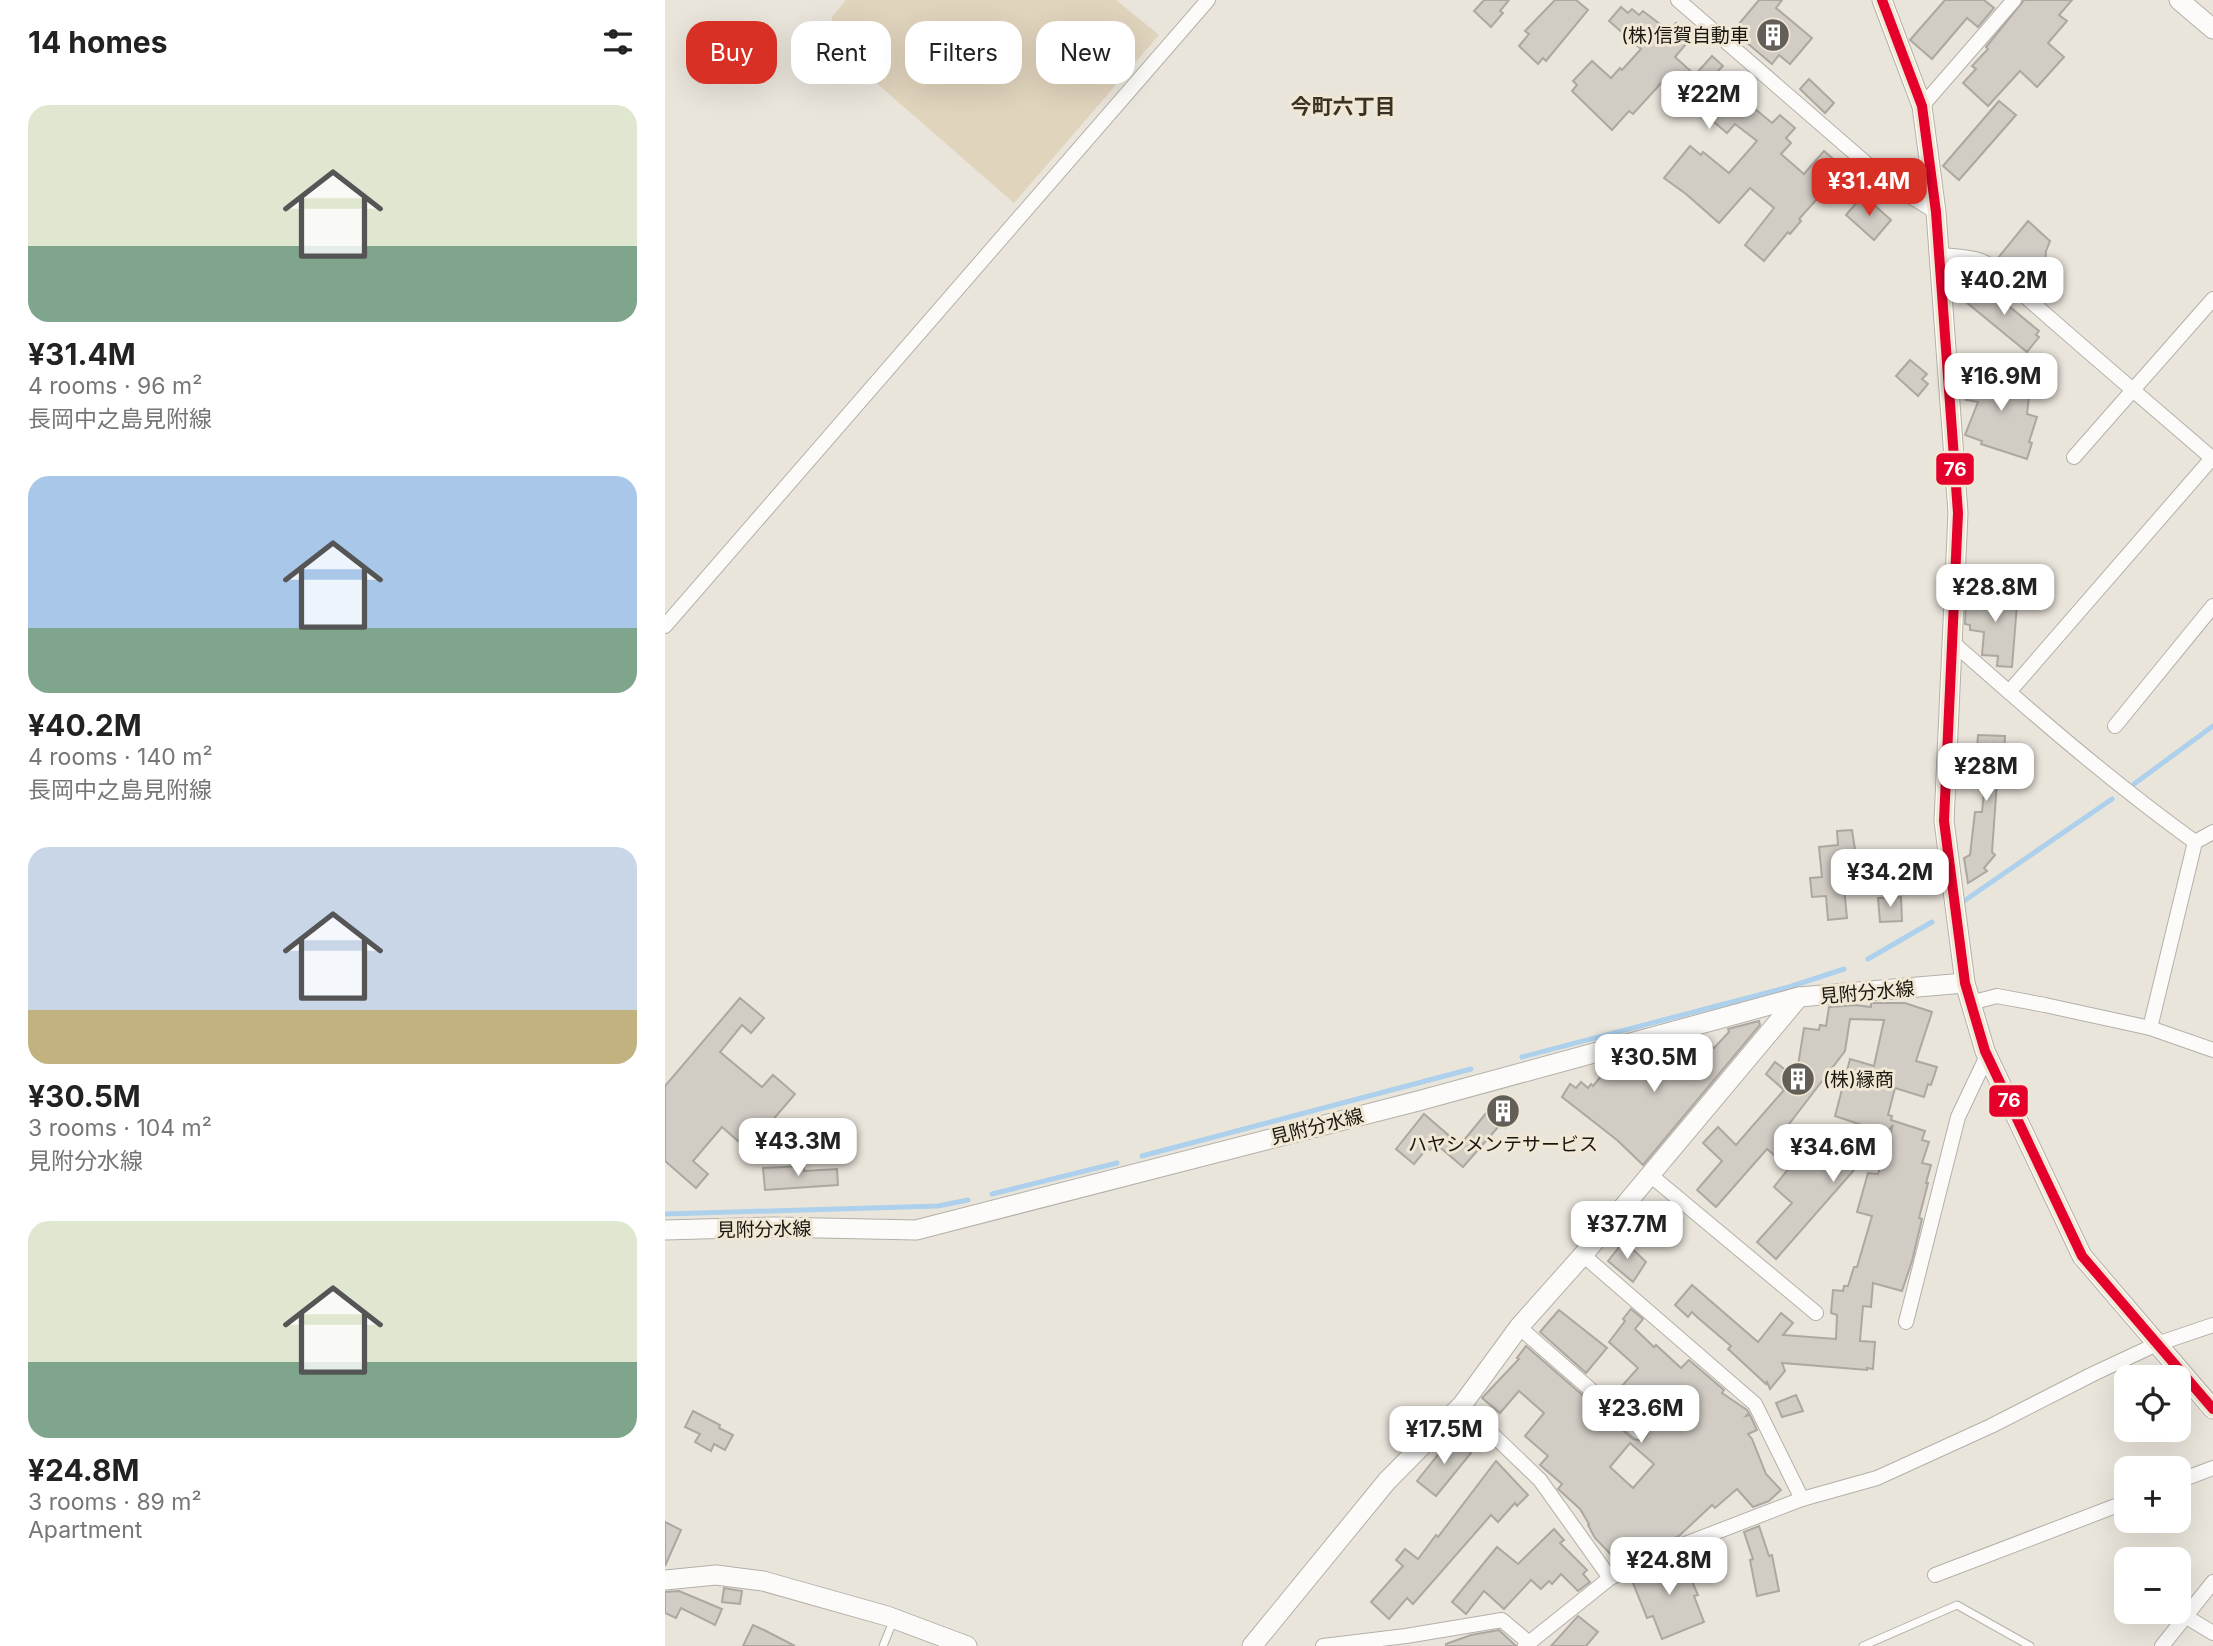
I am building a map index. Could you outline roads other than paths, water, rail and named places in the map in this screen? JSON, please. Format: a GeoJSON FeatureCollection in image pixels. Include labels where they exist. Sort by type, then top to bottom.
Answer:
{"type":"FeatureCollection","features":[{"type":"Feature","properties":{"kind":"main road"},"geometry":{"type":"LineString","coordinates":[[1882,0],[1922,106],[1936,212],[1958,513],[1944,821],[1965,983],[1987,1056],[2082,1256],[2213,1409]]}},
{"type":"Feature","properties":{"kind":"main road"},"geometry":{"type":"LineString","coordinates":[[2179,0],[2213,29]]}},
{"type":"Feature","properties":{"kind":"main road","name":"見附分水線"},"geometry":{"type":"LineString","coordinates":[[665,1230],[774,1227],[916,1230],[1418,1101],[1799,997],[1965,983]]}},
{"type":"Feature","properties":{"kind":"main road"},"geometry":{"type":"LineString","coordinates":[[1252,1646],[1387,1481],[1462,1405],[1519,1327],[1583,1255],[1799,997]]}},
{"type":"Feature","properties":{"kind":"main road"},"geometry":{"type":"LineString","coordinates":[[665,1580],[716,1575],[762,1581],[894,1619],[967,1646]]}},
{"type":"Feature","properties":{"kind":"street"},"geometry":{"type":"LineString","coordinates":[[665,626],[1208,0]]}},
{"type":"Feature","properties":{"kind":"street"},"geometry":{"type":"LineString","coordinates":[[1678,0],[1889,183],[1936,212]]}},
{"type":"Feature","properties":{"kind":"street"},"geometry":{"type":"LineString","coordinates":[[1922,106],[2014,0]]}},
{"type":"Feature","properties":{"kind":"street"},"geometry":{"type":"LineString","coordinates":[[1939,255],[1969,257],[1996,266],[2009,282],[2110,372],[2213,458],[2010,692]]}},
{"type":"Feature","properties":{"kind":"street"},"geometry":{"type":"LineString","coordinates":[[2074,457],[2213,299]]}},
{"type":"Feature","properties":{"kind":"street"},"geometry":{"type":"LineString","coordinates":[[2115,726],[2213,606]]}},
{"type":"Feature","properties":{"kind":"street"},"geometry":{"type":"LineString","coordinates":[[1951,641],[2024,707],[2132,795],[2195,842]]}},
{"type":"Feature","properties":{"kind":"street"},"geometry":{"type":"LineString","coordinates":[[2150,1028],[2195,842],[2213,832]]}},
{"type":"Feature","properties":{"kind":"street"},"geometry":{"type":"LineString","coordinates":[[1970,1003],[1997,996],[2150,1028],[2213,1050]]}},
{"type":"Feature","properties":{"kind":"street"},"geometry":{"type":"LineString","coordinates":[[1906,1322],[1958,1117],[1987,1056]]}},
{"type":"Feature","properties":{"kind":"street"},"geometry":{"type":"LineString","coordinates":[[1649,1174],[1816,1313]]}},
{"type":"Feature","properties":{"kind":"street"},"geometry":{"type":"LineString","coordinates":[[1583,1255],[1755,1404],[1802,1499]]}},
{"type":"Feature","properties":{"kind":"street"},"geometry":{"type":"LineString","coordinates":[[1323,1646],[1406,1636],[1502,1619],[1527,1644],[1610,1578],[1654,1556],[1802,1499],[1877,1478],[1991,1426],[2157,1344],[2213,1325]]}},
{"type":"Feature","properties":{"kind":"street"},"geometry":{"type":"LineString","coordinates":[[1519,1327],[1639,1432]]}},
{"type":"Feature","properties":{"kind":"street"},"geometry":{"type":"LineString","coordinates":[[1462,1405],[1540,1480],[1610,1578]]}},
{"type":"Feature","properties":{"kind":"street"},"geometry":{"type":"LineString","coordinates":[[2191,1476],[2213,1468]]}},
{"type":"Feature","properties":{"kind":"street"},"geometry":{"type":"LineString","coordinates":[[1935,1575],[2114,1507]]}},
{"type":"Feature","properties":{"kind":"street"},"geometry":{"type":"LineString","coordinates":[[2191,1609],[2213,1582]]}},
{"type":"Feature","properties":{"kind":"street"},"geometry":{"type":"LineString","coordinates":[[2191,1620],[2213,1633]]}},
{"type":"Feature","properties":{"kind":"street"},"geometry":{"type":"LineString","coordinates":[[2162,1646],[2179,1624]]}},
{"type":"Feature","properties":{"kind":"lane"},"geometry":{"type":"LineString","coordinates":[[1863,1646],[1957,1605],[2029,1646]]}},
{"type":"Feature","properties":{"kind":"lane"},"geometry":{"type":"LineString","coordinates":[[883,1646],[894,1619]]}},
{"type":"Feature","properties":{"kind":"waterway"},"geometry":{"type":"LineString","coordinates":[[2134,784],[2213,726]]}},
{"type":"Feature","properties":{"kind":"waterway"},"geometry":{"type":"LineString","coordinates":[[1964,901],[2112,799]]}},
{"type":"Feature","properties":{"kind":"waterway"},"geometry":{"type":"LineString","coordinates":[[1868,959],[1932,922]]}},
{"type":"Feature","properties":{"kind":"waterway"},"geometry":{"type":"LineString","coordinates":[[1522,1057],[1789,987],[1844,969]]}},
{"type":"Feature","properties":{"kind":"waterway"},"geometry":{"type":"LineString","coordinates":[[1142,1156],[1471,1069]]}},
{"type":"Feature","properties":{"kind":"waterway"},"geometry":{"type":"LineString","coordinates":[[992,1194],[1117,1163]]}},
{"type":"Feature","properties":{"kind":"waterway"},"geometry":{"type":"LineString","coordinates":[[665,1214],[938,1206],[968,1200]]}},
{"type":"Feature","properties":{"kind":"place","name":"(株)信賀自動車"},"geometry":{"type":"Point","coordinates":[1773,35]}},
{"type":"Feature","properties":{"kind":"place","name":"(株)縁商"},"geometry":{"type":"Point","coordinates":[1798,1079]}},
{"type":"Feature","properties":{"kind":"place","name":"ハヤシメンテサービス"},"geometry":{"type":"Point","coordinates":[1503,1111]}},
{"type":"Feature","properties":{"kind":"district","name":"今町六丁目"},"geometry":{"type":"Point","coordinates":[1343,107]}}]}
